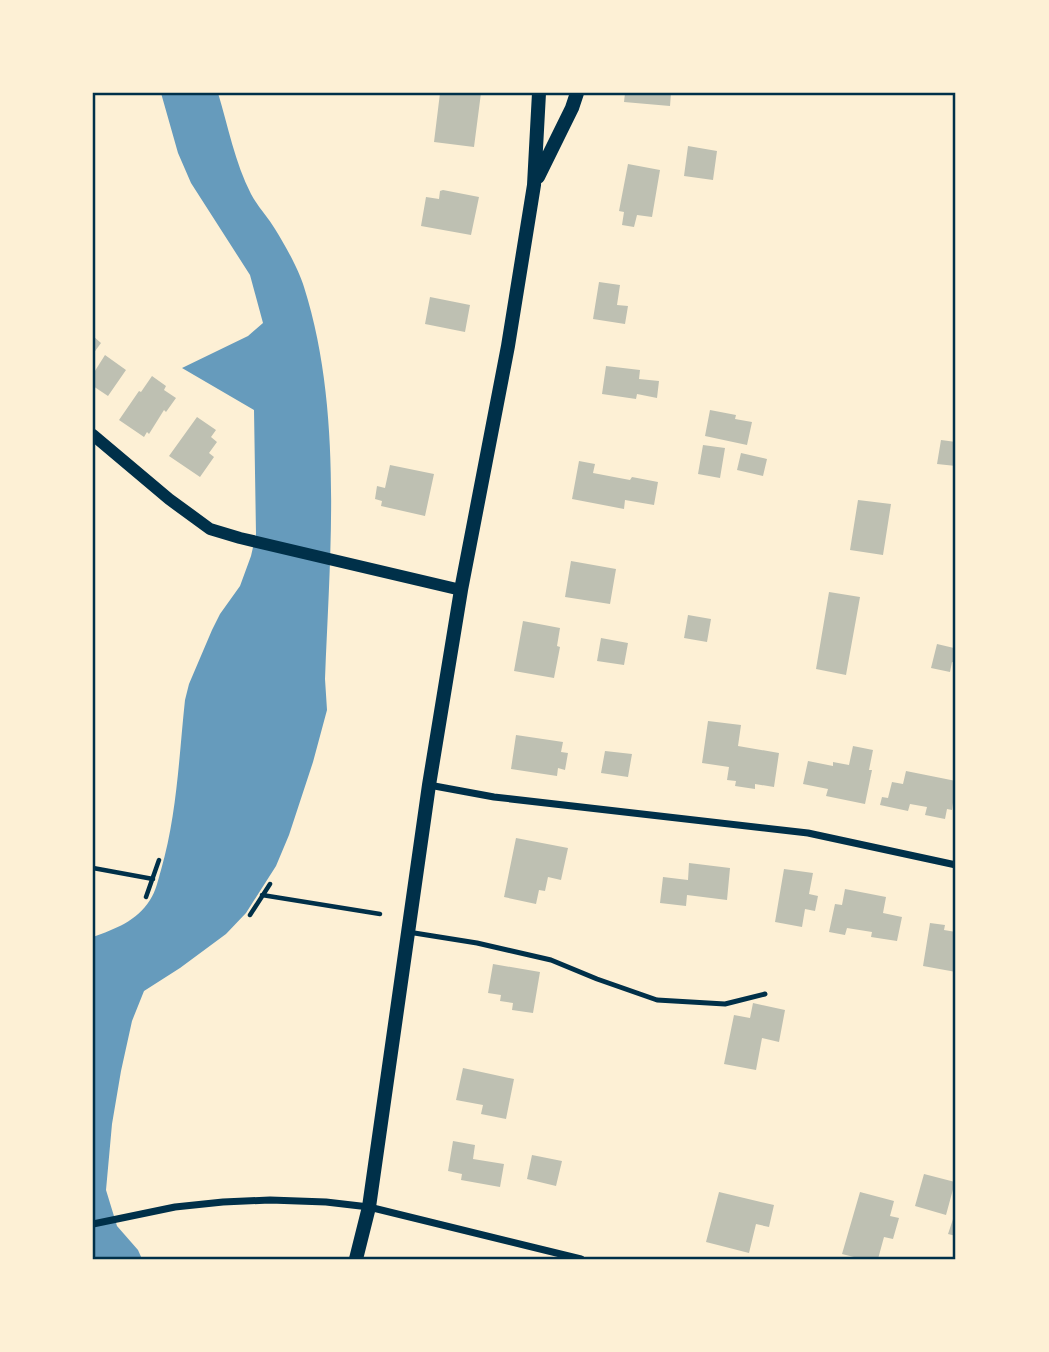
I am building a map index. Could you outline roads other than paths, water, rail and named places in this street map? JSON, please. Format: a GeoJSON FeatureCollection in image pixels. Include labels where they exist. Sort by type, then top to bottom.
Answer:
{"type":"FeatureCollection","features":[{"type":"Feature","properties":{"kind":"main road"},"geometry":{"type":"LineString","coordinates":[[356,1259],[369,1207],[429,785],[461,590],[508,346],[534,185],[539,93]]}},
{"type":"Feature","properties":{"kind":"main road"},"geometry":{"type":"LineString","coordinates":[[534,185],[577,93]]}},
{"type":"Feature","properties":{"kind":"street"},"geometry":{"type":"LineString","coordinates":[[93,435],[169,499],[210,529],[461,590]]}},
{"type":"Feature","properties":{"kind":"street"},"geometry":{"type":"LineString","coordinates":[[429,785],[494,797],[808,833],[956,865]]}},
{"type":"Feature","properties":{"kind":"street"},"geometry":{"type":"LineString","coordinates":[[93,1224],[175,1207],[223,1202],[326,1202],[369,1207],[581,1259]]}},
{"type":"Feature","properties":{"kind":"lane"},"geometry":{"type":"LineString","coordinates":[[408,932],[477,943],[551,960],[657,1000],[725,1004],[765,995]]}},
{"type":"Feature","properties":{"kind":"water"},"geometry":{"type":"Polygon","coordinates":[[[161,93],[218,93],[245,182],[287,250],[304,287],[316,334],[329,431],[331,531],[325,679],[327,710],[289,835],[276,866],[246,913],[226,934],[144,991],[132,1021],[121,1071],[112,1124],[106,1190],[117,1226],[138,1250],[142,1259],[93,1259],[93,937],[139,914],[154,893],[171,828],[189,684],[220,614],[240,586],[256,534],[254,410],[182,368],[248,336],[263,323],[250,275],[191,183],[178,153],[161,93]]]}}]}
